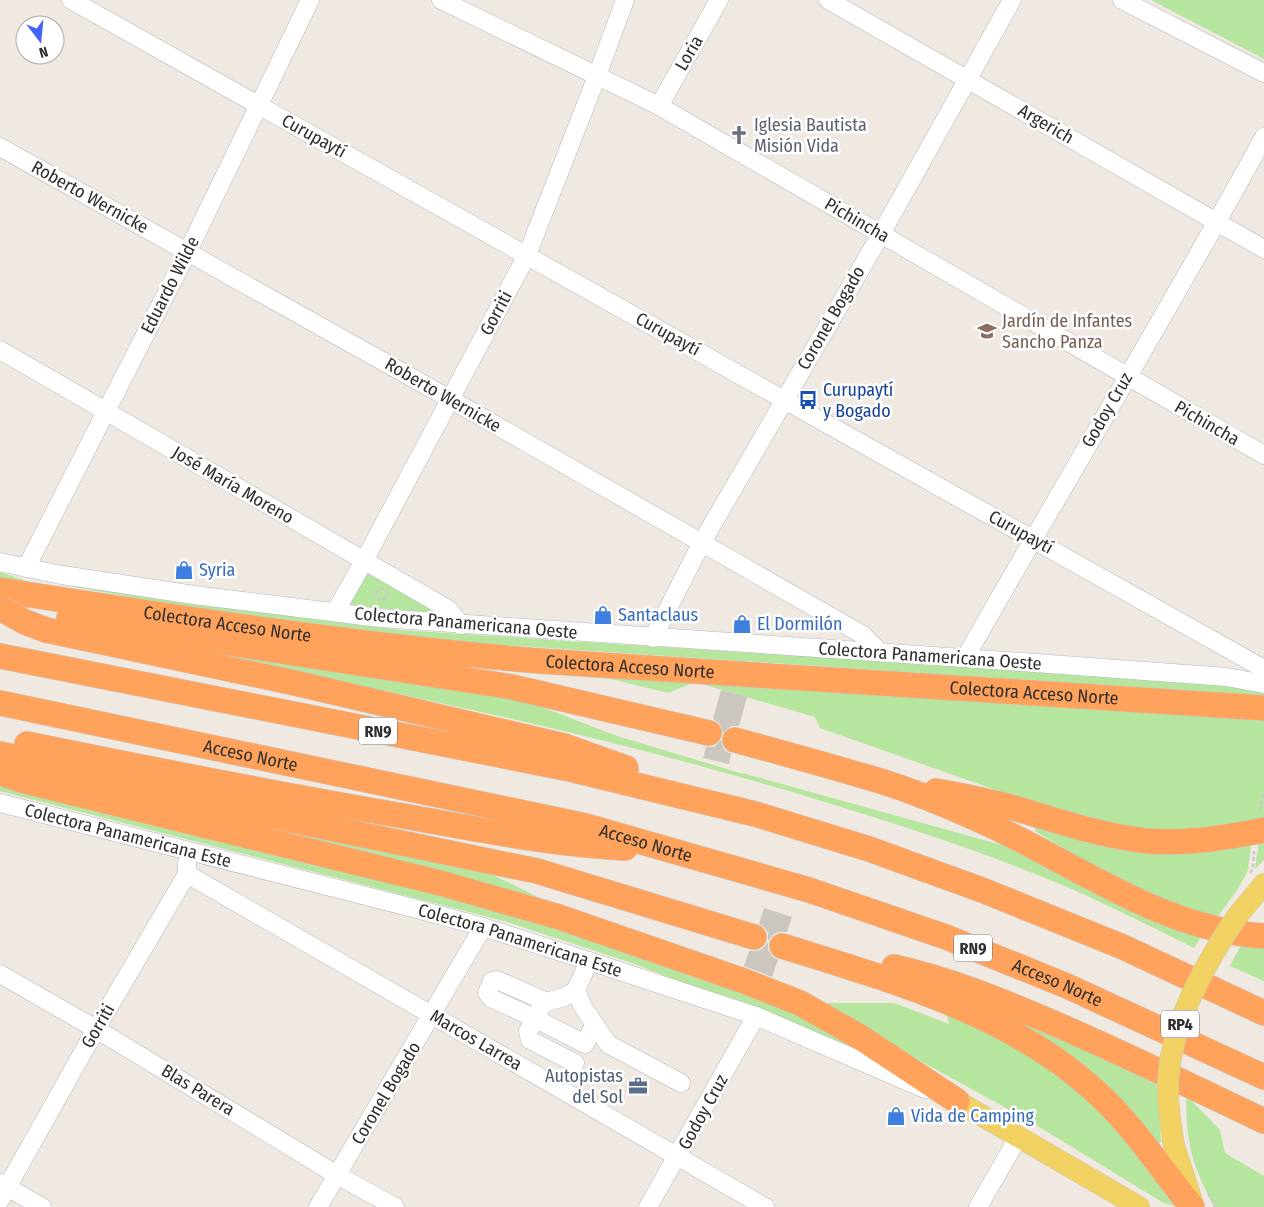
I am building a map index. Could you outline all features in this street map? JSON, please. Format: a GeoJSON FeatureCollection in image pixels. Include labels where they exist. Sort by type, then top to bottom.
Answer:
{"type":"FeatureCollection","features":[{"type":"Feature","properties":{"kind":"highway","name":"Colectora Acceso Norte"},"geometry":{"type":"LineString","coordinates":[[0,590],[328,639],[458,654],[540,661],[1264,708]]}},
{"type":"Feature","properties":{"kind":"highway"},"geometry":{"type":"LineString","coordinates":[[0,608],[25,622],[46,630],[295,683],[564,746],[755,814]]}},
{"type":"Feature","properties":{"kind":"highway"},"geometry":{"type":"LineString","coordinates":[[0,608],[512,687],[709,733]]}},
{"type":"Feature","properties":{"kind":"highway","name":"RN9"},"geometry":{"type":"LineString","coordinates":[[0,656],[570,769],[755,814],[869,849],[982,890],[1123,947],[1264,1013]]}},
{"type":"Feature","properties":{"kind":"highway","name":"Acceso Norte"},"geometry":{"type":"LineString","coordinates":[[0,703],[586,826],[809,890],[946,937],[1067,986],[1264,1077]]}},
{"type":"Feature","properties":{"kind":"highway"},"geometry":{"type":"LineString","coordinates":[[0,740],[279,795],[499,833],[584,846],[670,851]]}},
{"type":"Feature","properties":{"kind":"highway"},"geometry":{"type":"LineString","coordinates":[[735,740],[879,780],[974,798],[1080,828],[1146,840],[1172,842],[1202,840],[1259,831]]}},
{"type":"Feature","properties":{"kind":"highway"},"geometry":{"type":"LineString","coordinates":[[0,754],[233,808],[537,871],[754,937]]}},
{"type":"Feature","properties":{"kind":"highway"},"geometry":{"type":"LineString","coordinates":[[0,773],[35,784],[444,884],[559,917],[744,981],[800,1003],[860,1037],[957,1102]]}},
{"type":"Feature","properties":{"kind":"highway"},"geometry":{"type":"LineString","coordinates":[[879,780],[988,824],[1123,893],[1167,912],[1214,928],[1264,936]]}},
{"type":"Feature","properties":{"kind":"highway"},"geometry":{"type":"LineString","coordinates":[[782,946],[956,1005],[1004,1027],[1033,1044],[1080,1078],[1109,1105],[1141,1140],[1193,1207]]}},
{"type":"Feature","properties":{"kind":"highway"},"geometry":{"type":"LineString","coordinates":[[822,958],[879,965],[909,971],[1001,1001],[1122,1052],[1264,1121]]}},
{"type":"Feature","properties":{"kind":"main road","name":"RP4"},"geometry":{"type":"LineString","coordinates":[[1193,1207],[1174,1146],[1168,1087],[1171,1056],[1187,1006],[1194,991],[1256,880]]}},
{"type":"Feature","properties":{"kind":"main road","name":"Colectora Panamericana Este"},"geometry":{"type":"LineString","coordinates":[[957,1102],[1019,1136],[1139,1207]]}},
{"type":"Feature","properties":{"kind":"street","name":"Curupaytí"},"geometry":{"type":"LineString","coordinates":[[71,0],[1034,538],[1264,669]]}},
{"type":"Feature","properties":{"kind":"street","name":"Eduardo Wilde"},"geometry":{"type":"LineString","coordinates":[[26,568],[188,251],[310,0]]}},
{"type":"Feature","properties":{"kind":"street","name":"Pichincha"},"geometry":{"type":"LineString","coordinates":[[441,0],[658,106],[1264,455]]}},
{"type":"Feature","properties":{"kind":"street","name":"Gorriti"},"geometry":{"type":"LineString","coordinates":[[335,612],[528,255],[625,0]]}},
{"type":"Feature","properties":{"kind":"street","name":"Loria"},"geometry":{"type":"LineString","coordinates":[[658,106],[719,0]]}},
{"type":"Feature","properties":{"kind":"street","name":"Argerich"},"geometry":{"type":"LineString","coordinates":[[828,0],[1264,249]]}},
{"type":"Feature","properties":{"kind":"street","name":"Coronel Bogado"},"geometry":{"type":"LineString","coordinates":[[653,638],[701,544],[881,234],[1012,0]]}},
{"type":"Feature","properties":{"kind":"street"},"geometry":{"type":"LineString","coordinates":[[1122,0],[1264,73]]}},
{"type":"Feature","properties":{"kind":"street","name":"Godoy Cruz"},"geometry":{"type":"LineString","coordinates":[[965,658],[1126,376],[1217,222],[1264,137]]}},
{"type":"Feature","properties":{"kind":"street","name":"Roberto Wernicke"},"geometry":{"type":"LineString","coordinates":[[0,147],[450,399],[863,636],[880,652]]}},
{"type":"Feature","properties":{"kind":"street","name":"José María Moreno"},"geometry":{"type":"LineString","coordinates":[[0,350],[448,608],[461,625]]}},
{"type":"Feature","properties":{"kind":"street","name":"Colectora Panamericana Oeste"},"geometry":{"type":"LineString","coordinates":[[0,562],[26,568],[184,593],[380,618],[1227,677],[1264,684]]}},
{"type":"Feature","properties":{"kind":"street","name":"Colectora Panamericana Este"},"geometry":{"type":"LineString","coordinates":[[0,803],[404,905],[589,960],[756,1016],[899,1079],[957,1102]]}},
{"type":"Feature","properties":{"kind":"street","name":"Gorriti"},"geometry":{"type":"LineString","coordinates":[[3,1190],[187,874],[188,850]]}},
{"type":"Feature","properties":{"kind":"street","name":"Marcos Larrea"},"geometry":{"type":"LineString","coordinates":[[187,874],[765,1207]]}},
{"type":"Feature","properties":{"kind":"street","name":"Coronel Bogado"},"geometry":{"type":"LineString","coordinates":[[318,1207],[483,927]]}},
{"type":"Feature","properties":{"kind":"street"},"geometry":{"type":"LineString","coordinates":[[589,960],[576,990],[543,1005],[528,1031],[530,1040],[571,1070],[594,1025]]}},
{"type":"Feature","properties":{"kind":"street","name":"Blas Parera"},"geometry":{"type":"LineString","coordinates":[[0,974],[96,1029],[337,1175],[395,1207]]}},
{"type":"Feature","properties":{"kind":"street"},"geometry":{"type":"LineString","coordinates":[[547,1002],[497,980],[492,981],[487,993],[489,996],[585,1044]]}},
{"type":"Feature","properties":{"kind":"street"},"geometry":{"type":"LineString","coordinates":[[576,990],[583,1007],[608,1044],[681,1083]]}},
{"type":"Feature","properties":{"kind":"street","name":"Godoy Cruz"},"geometry":{"type":"LineString","coordinates":[[648,1207],[756,1016]]}},
{"type":"Feature","properties":{"kind":"street"},"geometry":{"type":"LineString","coordinates":[[978,1207],[1019,1136]]}},
{"type":"Feature","properties":{"kind":"street"},"geometry":{"type":"LineString","coordinates":[[3,1190],[42,1207]]}},
{"type":"Feature","properties":{"kind":"path"},"geometry":{"type":"LineString","coordinates":[[383,588],[388,594],[385,599],[377,597],[376,593],[379,589],[383,588]]}},
{"type":"Feature","properties":{"kind":"path"},"geometry":{"type":"LineString","coordinates":[[1256,880],[1253,869],[1264,793]]}},
{"type":"Feature","properties":{"kind":"green space"},"geometry":{"type":"Polygon","coordinates":[[[1151,0],[1264,0],[1264,59],[1151,0]]]}},
{"type":"Feature","properties":{"kind":"green space"},"geometry":{"type":"Polygon","coordinates":[[[368,569],[439,612],[436,615],[347,604],[368,569]]]}},
{"type":"Feature","properties":{"kind":"green space"},"geometry":{"type":"Polygon","coordinates":[[[0,572],[32,583],[0,579],[0,572]]]}},
{"type":"Feature","properties":{"kind":"green space"},"geometry":{"type":"Polygon","coordinates":[[[62,585],[400,630],[1178,680],[1264,691],[1264,696],[489,644],[395,636],[132,601],[131,597],[62,585]]]}},
{"type":"Feature","properties":{"kind":"green space"},"geometry":{"type":"Polygon","coordinates":[[[164,644],[350,664],[534,704],[617,736],[740,773],[1031,853],[1202,935],[1194,948],[1083,894],[1004,862],[876,818],[732,775],[651,753],[489,714],[164,644]]]}},
{"type":"Feature","properties":{"kind":"green space"},"geometry":{"type":"Polygon","coordinates":[[[578,676],[637,676],[695,682],[668,693],[611,679],[578,676]]]}},
{"type":"Feature","properties":{"kind":"green space"},"geometry":{"type":"Polygon","coordinates":[[[695,682],[1264,716],[1264,821],[1205,831],[1173,833],[1131,830],[1078,819],[820,728],[815,717],[695,682]]]}},
{"type":"Feature","properties":{"kind":"green space"},"geometry":{"type":"Polygon","coordinates":[[[0,759],[485,871],[546,901],[0,759]]]}},
{"type":"Feature","properties":{"kind":"green space"},"geometry":{"type":"Polygon","coordinates":[[[0,785],[530,918],[779,1001],[855,1048],[629,962],[504,921],[0,791],[0,785]]]}},
{"type":"Feature","properties":{"kind":"green space"},"geometry":{"type":"Polygon","coordinates":[[[1036,822],[1252,837],[1248,870],[1238,889],[1215,920],[1177,907],[1107,874],[1035,831],[1036,822]]]}},
{"type":"Feature","properties":{"kind":"green space"},"geometry":{"type":"Polygon","coordinates":[[[1264,836],[1264,860],[1255,869],[1259,841],[1264,836]]]}},
{"type":"Feature","properties":{"kind":"green space"},"geometry":{"type":"Polygon","coordinates":[[[1241,945],[1264,945],[1264,981],[1230,966],[1241,945]]]}},
{"type":"Feature","properties":{"kind":"green space"},"geometry":{"type":"Polygon","coordinates":[[[953,989],[1156,1073],[1161,1142],[1159,1144],[953,989]]]}},
{"type":"Feature","properties":{"kind":"green space"},"geometry":{"type":"Polygon","coordinates":[[[823,1003],[894,1003],[949,1024],[946,1012],[1014,1039],[1122,1128],[1177,1207],[1162,1202],[1026,1119],[882,1040],[823,1003]]]}},
{"type":"Feature","properties":{"kind":"green space"},"geometry":{"type":"Polygon","coordinates":[[[1186,1095],[1220,1130],[1225,1153],[1264,1176],[1264,1207],[1214,1207],[1201,1181],[1189,1144],[1186,1095]]]}},
{"type":"Feature","properties":{"kind":"building"},"geometry":{"type":"Polygon","coordinates":[[[721,690],[747,697],[739,726],[731,726],[723,733],[719,723],[713,719],[721,690]]]}},
{"type":"Feature","properties":{"kind":"building"},"geometry":{"type":"Polygon","coordinates":[[[721,740],[724,750],[731,754],[729,764],[703,758],[706,747],[714,747],[721,740]]]}},
{"type":"Feature","properties":{"kind":"building"},"geometry":{"type":"Polygon","coordinates":[[[764,908],[792,917],[787,932],[778,932],[768,941],[768,933],[759,924],[764,908]]]}},
{"type":"Feature","properties":{"kind":"building"},"geometry":{"type":"Polygon","coordinates":[[[768,942],[768,950],[778,960],[772,977],[744,966],[749,951],[758,951],[768,942]]]}},
{"type":"Feature","properties":{"kind":"place","name":"Iglesia Bautista Misión Vida"},"geometry":{"type":"Point","coordinates":[739,135]}},
{"type":"Feature","properties":{"kind":"place","name":"Jardín de Infantes Sancho Panza"},"geometry":{"type":"Point","coordinates":[987,331]}},
{"type":"Feature","properties":{"kind":"place","name":"Curupaytí y Bogado"},"geometry":{"type":"Point","coordinates":[808,400]}},
{"type":"Feature","properties":{"kind":"place","name":"Syria"},"geometry":{"type":"Point","coordinates":[184,570]}},
{"type":"Feature","properties":{"kind":"place","name":"Santaclaus"},"geometry":{"type":"Point","coordinates":[603,615]}},
{"type":"Feature","properties":{"kind":"place","name":"El Dormilón"},"geometry":{"type":"Point","coordinates":[742,624]}},
{"type":"Feature","properties":{"kind":"place","name":"Autopistas del Sol"},"geometry":{"type":"Point","coordinates":[638,1086]}},
{"type":"Feature","properties":{"kind":"place","name":"Vida de Camping"},"geometry":{"type":"Point","coordinates":[896,1116]}}]}
